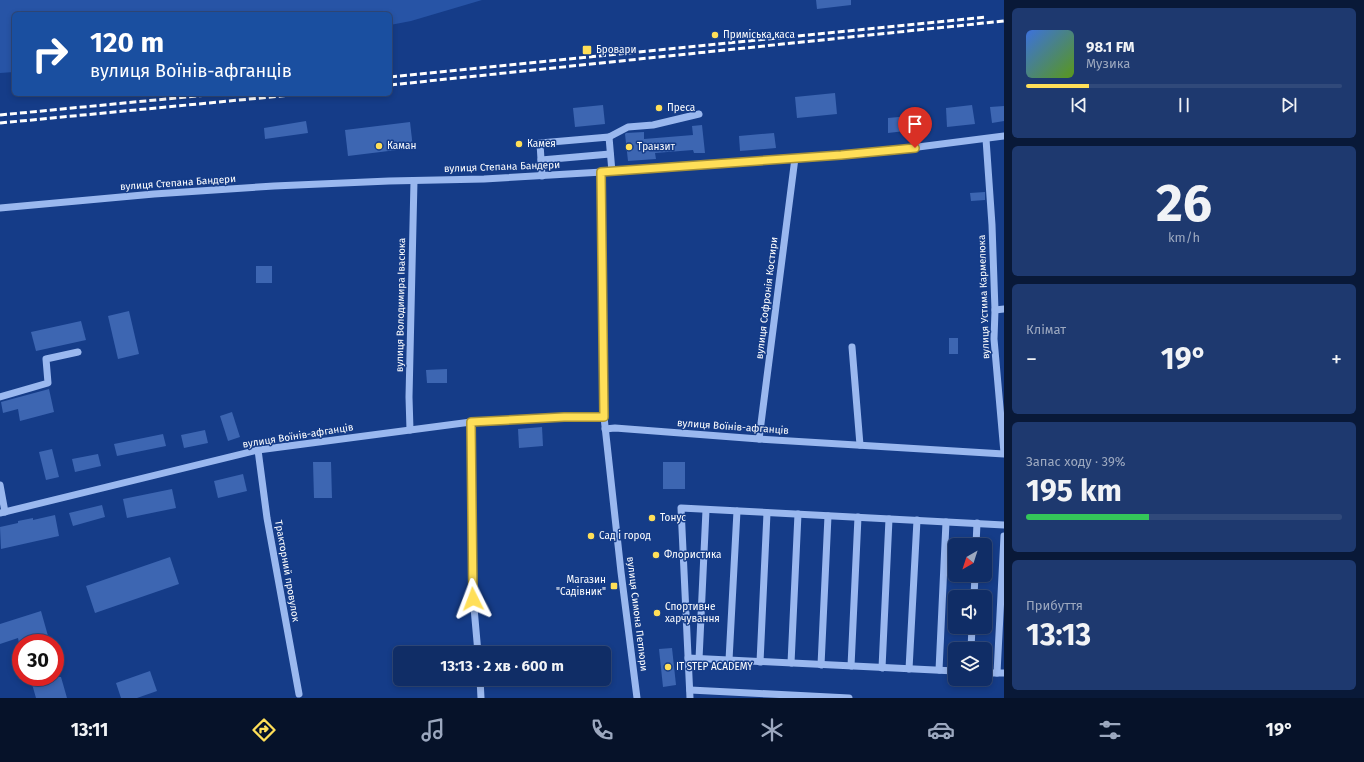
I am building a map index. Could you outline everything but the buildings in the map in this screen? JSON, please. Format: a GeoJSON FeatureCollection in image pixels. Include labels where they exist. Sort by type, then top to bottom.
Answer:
{"type":"FeatureCollection","features":[{"type":"Feature","properties":{"kind":"street"},"geometry":{"type":"LineString","coordinates":[[542,176],[540,143],[609,137],[628,127],[653,125],[699,114]]}},
{"type":"Feature","properties":{"kind":"street","name":"вулиця Степана Бандери"},"geometry":{"type":"LineString","coordinates":[[0,208],[211,190],[331,183],[542,176],[612,172],[887,151],[1004,136]]}},
{"type":"Feature","properties":{"kind":"street"},"geometry":{"type":"LineString","coordinates":[[609,137],[612,172]]}},
{"type":"Feature","properties":{"kind":"street","name":"вулиця Устима Кармелюка"},"geometry":{"type":"LineString","coordinates":[[986,139],[992,225],[995,310],[994,339],[1004,454]]}},
{"type":"Feature","properties":{"kind":"street"},"geometry":{"type":"LineString","coordinates":[[541,160],[610,154]]}},
{"type":"Feature","properties":{"kind":"street","name":"вулиця Софронія Костири"},"geometry":{"type":"LineString","coordinates":[[759,440],[795,158]]}},
{"type":"Feature","properties":{"kind":"street","name":"вулиця Симона Петлюри"},"geometry":{"type":"LineString","coordinates":[[601,172],[604,417],[637,698]]}},
{"type":"Feature","properties":{"kind":"street","name":"вулиця Володимира Івасюка"},"geometry":{"type":"LineString","coordinates":[[410,430],[409,397],[414,180]]}},
{"type":"Feature","properties":{"kind":"street"},"geometry":{"type":"LineString","coordinates":[[995,310],[1004,308]]}},
{"type":"Feature","properties":{"kind":"street"},"geometry":{"type":"LineString","coordinates":[[852,347],[860,445]]}},
{"type":"Feature","properties":{"kind":"street"},"geometry":{"type":"LineString","coordinates":[[0,397],[48,383],[46,359],[78,352]]}},
{"type":"Feature","properties":{"kind":"street","name":"вулиця Воїнів-афганців"},"geometry":{"type":"LineString","coordinates":[[3,512],[258,450],[471,422],[564,417],[604,417]]}},
{"type":"Feature","properties":{"kind":"street"},"geometry":{"type":"LineString","coordinates":[[471,422],[472,585],[477,646]]}},
{"type":"Feature","properties":{"kind":"street","name":"вулиця Воїнів-афганців"},"geometry":{"type":"LineString","coordinates":[[605,429],[615,428],[759,440],[1004,454]]}},
{"type":"Feature","properties":{"kind":"street","name":"Тракторний провулок"},"geometry":{"type":"LineString","coordinates":[[258,450],[267,518],[299,694]]}},
{"type":"Feature","properties":{"kind":"street"},"geometry":{"type":"LineString","coordinates":[[0,485],[3,512]]}},
{"type":"Feature","properties":{"kind":"street"},"geometry":{"type":"LineString","coordinates":[[849,698],[690,694],[681,508],[1004,525]]}},
{"type":"Feature","properties":{"kind":"street"},"geometry":{"type":"LineString","coordinates":[[699,659],[706,510]]}},
{"type":"Feature","properties":{"kind":"street"},"geometry":{"type":"LineString","coordinates":[[730,660],[736,511]]}},
{"type":"Feature","properties":{"kind":"street"},"geometry":{"type":"LineString","coordinates":[[760,662],[767,513]]}},
{"type":"Feature","properties":{"kind":"street"},"geometry":{"type":"LineString","coordinates":[[791,663],[798,514]]}},
{"type":"Feature","properties":{"kind":"street"},"geometry":{"type":"LineString","coordinates":[[821,665],[828,516]]}},
{"type":"Feature","properties":{"kind":"street"},"geometry":{"type":"LineString","coordinates":[[851,666],[858,517]]}},
{"type":"Feature","properties":{"kind":"street"},"geometry":{"type":"LineString","coordinates":[[882,668],[889,519]]}},
{"type":"Feature","properties":{"kind":"street"},"geometry":{"type":"LineString","coordinates":[[909,669],[916,520]]}},
{"type":"Feature","properties":{"kind":"street"},"geometry":{"type":"LineString","coordinates":[[939,670],[946,522]]}},
{"type":"Feature","properties":{"kind":"street"},"geometry":{"type":"LineString","coordinates":[[976,538],[977,523]]}},
{"type":"Feature","properties":{"kind":"street"},"geometry":{"type":"LineString","coordinates":[[1001,673],[1004,536]]}},
{"type":"Feature","properties":{"kind":"street"},"geometry":{"type":"LineString","coordinates":[[688,658],[948,671]]}},
{"type":"Feature","properties":{"kind":"street"},"geometry":{"type":"LineString","coordinates":[[480,686],[481,698]]}},
{"type":"Feature","properties":{"kind":"shaded area"},"geometry":{"type":"Polygon","coordinates":[[[0,0],[482,0],[411,21],[392,25],[392,12],[12,12],[12,72],[0,73],[0,0]]]}},
{"type":"Feature","properties":{"kind":"railway"},"geometry":{"type":"LineString","coordinates":[[392,77],[986,17]]}},
{"type":"Feature","properties":{"kind":"railway"},"geometry":{"type":"LineString","coordinates":[[392,85],[1004,21]]}},
{"type":"Feature","properties":{"kind":"railway"},"geometry":{"type":"LineString","coordinates":[[0,115],[197,96]]}},
{"type":"Feature","properties":{"kind":"railway"},"geometry":{"type":"LineString","coordinates":[[0,123],[281,96]]}},
{"type":"Feature","properties":{"kind":"place","name":"Приміська каса"},"geometry":{"type":"Point","coordinates":[715,35]}},
{"type":"Feature","properties":{"kind":"place","name":"Бровари"},"geometry":{"type":"Point","coordinates":[587,50]}},
{"type":"Feature","properties":{"kind":"place","name":"Преса"},"geometry":{"type":"Point","coordinates":[659,108]}},
{"type":"Feature","properties":{"kind":"place","name":"Камея"},"geometry":{"type":"Point","coordinates":[519,144]}},
{"type":"Feature","properties":{"kind":"place","name":"Каман"},"geometry":{"type":"Point","coordinates":[379,146]}},
{"type":"Feature","properties":{"kind":"place","name":"Транзит"},"geometry":{"type":"Point","coordinates":[629,147]}},
{"type":"Feature","properties":{"kind":"place","name":"Тонус"},"geometry":{"type":"Point","coordinates":[652,518]}},
{"type":"Feature","properties":{"kind":"place","name":"Сад і город"},"geometry":{"type":"Point","coordinates":[591,536]}},
{"type":"Feature","properties":{"kind":"place","name":"Флористика"},"geometry":{"type":"Point","coordinates":[656,555]}},
{"type":"Feature","properties":{"kind":"place","name":"Магазин \"Садівник\""},"geometry":{"type":"Point","coordinates":[614,586]}},
{"type":"Feature","properties":{"kind":"place","name":"Спортивне харчування"},"geometry":{"type":"Point","coordinates":[657,613]}},
{"type":"Feature","properties":{"kind":"place","name":"IT STEP ACADEMY"},"geometry":{"type":"Point","coordinates":[668,667]}},
{"type":"Feature","properties":{"kind":"route"},"geometry":{"type":"LineString","coordinates":[[473,599],[471,422],[564,417],[604,417],[601,172],[841,155],[915,148]]}}]}
